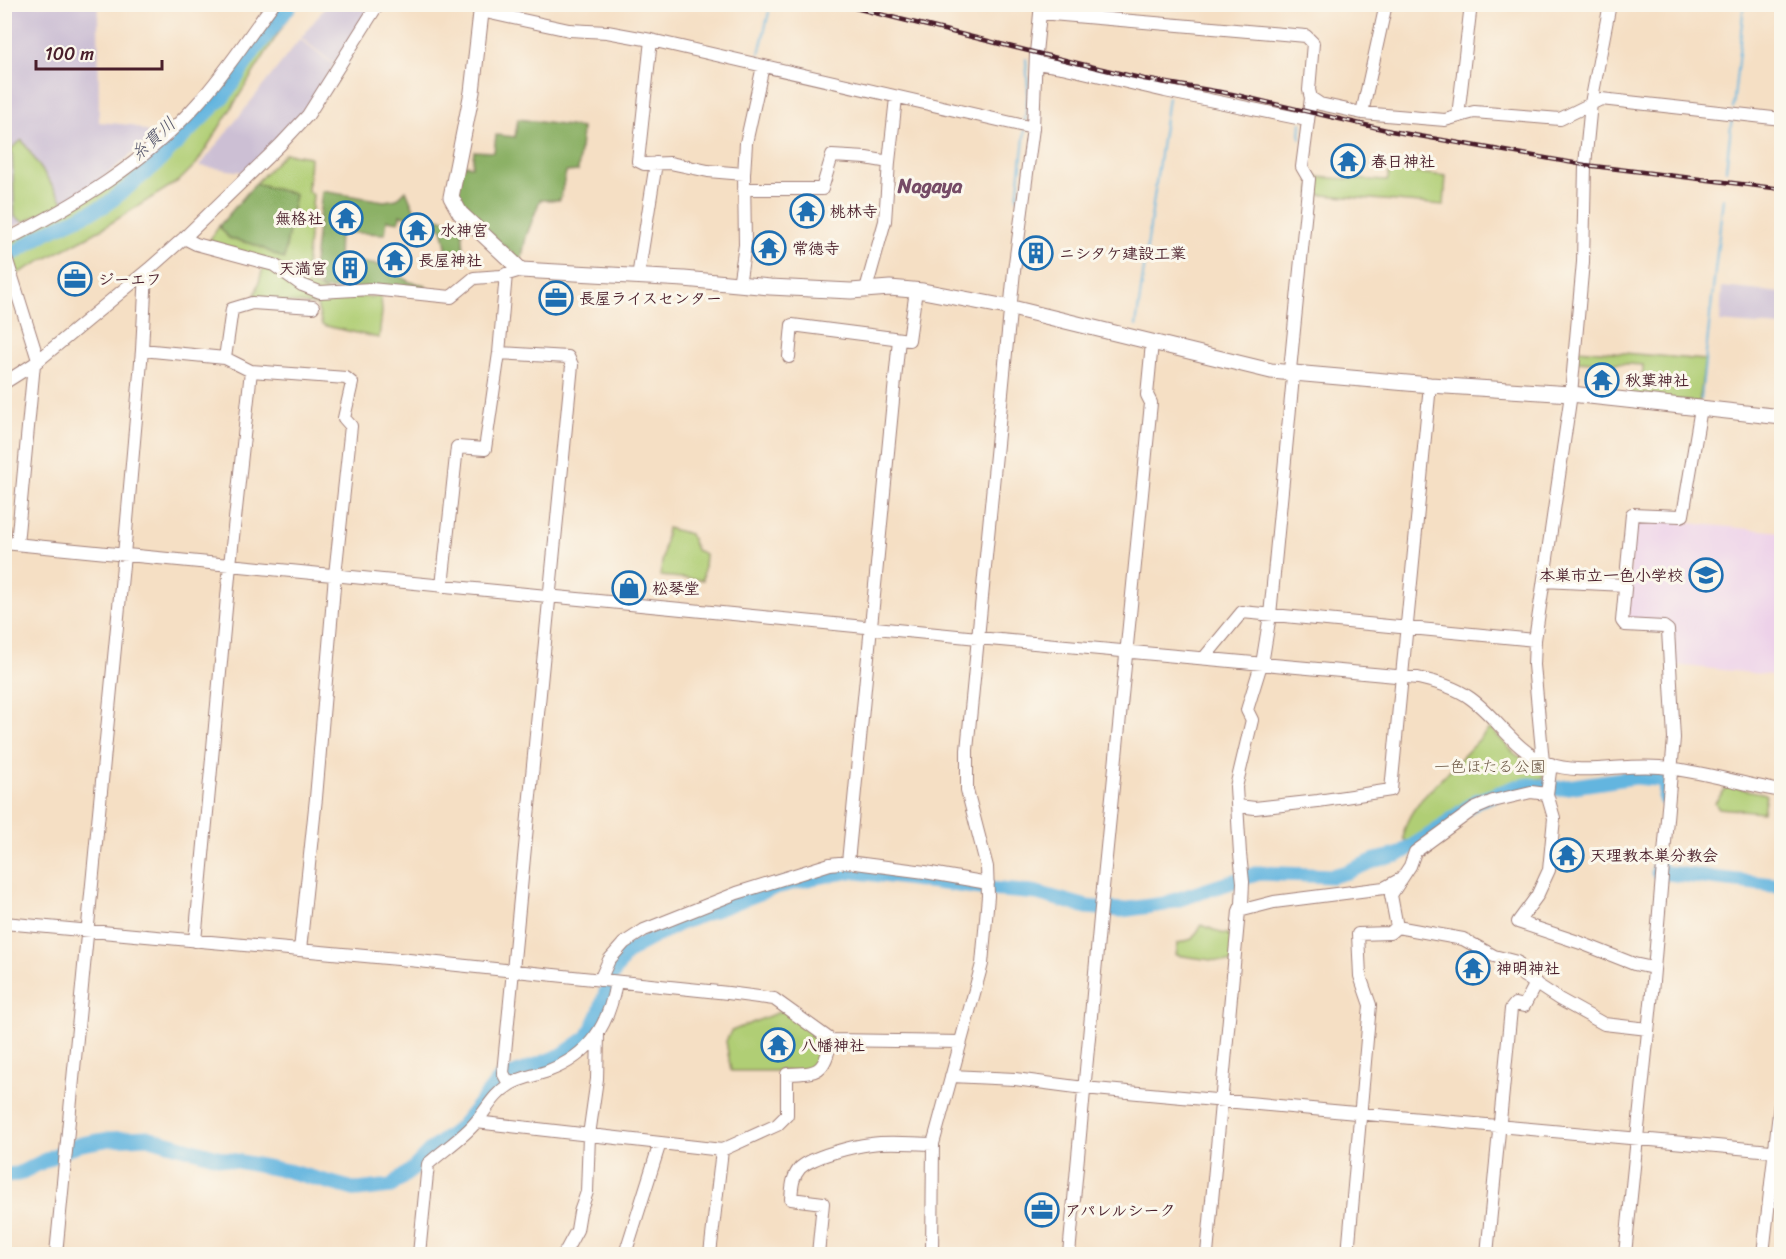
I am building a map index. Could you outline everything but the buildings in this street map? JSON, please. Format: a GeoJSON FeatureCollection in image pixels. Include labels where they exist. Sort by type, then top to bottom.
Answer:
{"type":"FeatureCollection","features":[{"type":"Feature","properties":{"kind":"main road"},"geometry":{"type":"LineString","coordinates":[[481,8],[472,92],[450,197],[464,218],[513,272],[639,277],[851,291],[890,288],[916,290],[1012,308],[1271,371],[1430,385],[1571,394],[1782,417]]}},
{"type":"Feature","properties":{"kind":"street"},"geometry":{"type":"LineString","coordinates":[[4,241],[62,211],[109,181],[167,134],[209,92],[273,4]]}},
{"type":"Feature","properties":{"kind":"street"},"geometry":{"type":"LineString","coordinates":[[4,382],[36,362],[146,272],[184,238],[309,115],[378,4]]}},
{"type":"Feature","properties":{"kind":"street"},"geometry":{"type":"LineString","coordinates":[[1362,113],[1386,4]]}},
{"type":"Feature","properties":{"kind":"street"},"geometry":{"type":"LineString","coordinates":[[1458,116],[1470,4]]}},
{"type":"Feature","properties":{"kind":"street"},"geometry":{"type":"LineString","coordinates":[[1610,4],[1591,103],[1585,165],[1582,262],[1571,394],[1533,665],[1547,763],[1547,794],[1554,818],[1549,870],[1538,896],[1518,922],[1634,964],[1653,968]]}},
{"type":"Feature","properties":{"kind":"street"},"geometry":{"type":"LineString","coordinates":[[481,8],[569,30],[607,32],[651,40],[1033,128]]}},
{"type":"Feature","properties":{"kind":"street"},"geometry":{"type":"LineString","coordinates":[[932,1254],[933,1144],[982,964],[988,896],[987,867],[967,790],[968,725],[1018,237],[1033,128],[1041,9],[1306,36],[1313,43],[1309,90],[1311,98],[1302,167],[1310,179],[1270,615],[1261,663],[1246,711],[1252,720],[1236,787],[1243,877],[1242,904],[1239,911],[1207,1254]]}},
{"type":"Feature","properties":{"kind":"street"},"geometry":{"type":"LineString","coordinates":[[651,40],[638,161],[644,164],[670,163],[708,171],[744,174]]}},
{"type":"Feature","properties":{"kind":"street"},"geometry":{"type":"LineString","coordinates":[[1036,63],[1307,120]]}},
{"type":"Feature","properties":{"kind":"street"},"geometry":{"type":"LineString","coordinates":[[739,285],[745,245],[746,143],[764,66]]}},
{"type":"Feature","properties":{"kind":"street"},"geometry":{"type":"LineString","coordinates":[[866,289],[885,221],[896,98]]}},
{"type":"Feature","properties":{"kind":"street"},"geometry":{"type":"LineString","coordinates":[[1311,98],[1320,104],[1362,113],[1445,120],[1474,111],[1560,119],[1601,99],[1782,119]]}},
{"type":"Feature","properties":{"kind":"street"},"geometry":{"type":"LineString","coordinates":[[744,189],[822,189],[832,156],[889,162]]}},
{"type":"Feature","properties":{"kind":"street"},"geometry":{"type":"LineString","coordinates":[[639,277],[656,163]]}},
{"type":"Feature","properties":{"kind":"street"},"geometry":{"type":"LineString","coordinates":[[184,238],[196,244],[273,265],[302,285],[320,292],[371,289],[451,297],[474,278],[513,272],[486,449],[457,447],[442,586]]}},
{"type":"Feature","properties":{"kind":"street"},"geometry":{"type":"LineString","coordinates":[[6,257],[36,362],[11,543],[1401,677],[1436,682],[1468,697],[1519,746],[1547,763],[1569,770],[1587,771],[1641,766],[1671,768],[1782,791]]}},
{"type":"Feature","properties":{"kind":"street"},"geometry":{"type":"LineString","coordinates":[[56,1254],[124,555],[142,350],[146,272]]}},
{"type":"Feature","properties":{"kind":"street"},"geometry":{"type":"LineString","coordinates":[[789,357],[792,326],[909,340],[916,290]]}},
{"type":"Feature","properties":{"kind":"street"},"geometry":{"type":"LineString","coordinates":[[225,358],[232,309],[252,303],[312,307]]}},
{"type":"Feature","properties":{"kind":"street"},"geometry":{"type":"LineString","coordinates":[[848,862],[899,339]]}},
{"type":"Feature","properties":{"kind":"street"},"geometry":{"type":"LineString","coordinates":[[1069,1254],[1151,403],[1147,395],[1152,343]]}},
{"type":"Feature","properties":{"kind":"street"},"geometry":{"type":"LineString","coordinates":[[142,350],[225,358],[251,371],[346,378],[352,383],[344,418],[351,426],[300,950]]}},
{"type":"Feature","properties":{"kind":"street"},"geometry":{"type":"LineString","coordinates":[[499,353],[568,357],[572,364],[513,972],[507,1080]]}},
{"type":"Feature","properties":{"kind":"street"},"geometry":{"type":"LineString","coordinates":[[195,941],[230,565],[251,371]]}},
{"type":"Feature","properties":{"kind":"street"},"geometry":{"type":"LineString","coordinates":[[1238,806],[1255,808],[1391,790],[1430,385]]}},
{"type":"Feature","properties":{"kind":"street"},"geometry":{"type":"LineString","coordinates":[[1625,1254],[1674,738],[1668,630],[1664,627],[1625,625],[1622,621],[1625,585],[1632,514],[1683,515],[1701,408]]}},
{"type":"Feature","properties":{"kind":"street"},"geometry":{"type":"LineString","coordinates":[[1544,581],[1625,585]]}},
{"type":"Feature","properties":{"kind":"street"},"geometry":{"type":"LineString","coordinates":[[1204,658],[1242,612],[1535,640]]}},
{"type":"Feature","properties":{"kind":"street"},"geometry":{"type":"LineString","coordinates":[[1397,927],[1391,895],[1410,866],[1415,852],[1474,809],[1492,801],[1531,792],[1547,794]]}},
{"type":"Feature","properties":{"kind":"street"},"geometry":{"type":"LineString","coordinates":[[600,980],[609,960],[624,943],[644,930],[737,893],[830,864],[848,862],[988,883]]}},
{"type":"Feature","properties":{"kind":"street"},"geometry":{"type":"LineString","coordinates":[[1239,911],[1274,902],[1384,888],[1401,879]]}},
{"type":"Feature","properties":{"kind":"street"},"geometry":{"type":"LineString","coordinates":[[4,923],[300,950],[774,999],[831,1040],[960,1042]]}},
{"type":"Feature","properties":{"kind":"street"},"geometry":{"type":"LineString","coordinates":[[1397,927],[1463,939],[1494,956],[1516,962],[1524,976],[1604,1024],[1648,1029]]}},
{"type":"Feature","properties":{"kind":"street"},"geometry":{"type":"LineString","coordinates":[[1348,1254],[1370,1005],[1360,975],[1358,934],[1390,933],[1397,927]]}},
{"type":"Feature","properties":{"kind":"street"},"geometry":{"type":"LineString","coordinates":[[419,1254],[428,1164],[476,1122],[507,1080],[569,1061],[586,1047],[598,1034],[607,1017],[616,982]]}},
{"type":"Feature","properties":{"kind":"street"},"geometry":{"type":"LineString","coordinates":[[1487,1254],[1510,1009],[1515,1004],[1524,1006],[1536,983]]}},
{"type":"Feature","properties":{"kind":"street"},"geometry":{"type":"LineString","coordinates":[[564,1254],[577,1230],[587,1192],[589,1135],[597,1078],[598,1034]]}},
{"type":"Feature","properties":{"kind":"street"},"geometry":{"type":"LineString","coordinates":[[476,1122],[722,1150],[777,1125],[787,1114],[787,1074],[815,1073],[822,1068],[827,1059],[831,1040]]}},
{"type":"Feature","properties":{"kind":"street"},"geometry":{"type":"LineString","coordinates":[[951,1076],[1015,1079],[1084,1088],[1778,1151]]}},
{"type":"Feature","properties":{"kind":"street"},"geometry":{"type":"LineString","coordinates":[[1763,1254],[1778,1151],[1782,1086]]}},
{"type":"Feature","properties":{"kind":"street"},"geometry":{"type":"LineString","coordinates":[[625,1254],[660,1143]]}},
{"type":"Feature","properties":{"kind":"street"},"geometry":{"type":"LineString","coordinates":[[818,1254],[823,1203],[791,1199],[793,1179],[800,1168],[830,1154],[872,1144],[933,1144]]}},
{"type":"Feature","properties":{"kind":"street"},"geometry":{"type":"LineString","coordinates":[[710,1254],[722,1150]]}},
{"type":"Feature","properties":{"kind":"shaded area"},"geometry":{"type":"Polygon","coordinates":[[[5,5],[98,5],[99,122],[131,125],[155,135],[98,182],[64,203],[5,231],[5,5]]]}},
{"type":"Feature","properties":{"kind":"shaded area"},"geometry":{"type":"Polygon","coordinates":[[[327,5],[372,5],[334,64],[301,38],[327,5]]]}},
{"type":"Feature","properties":{"kind":"shaded area"},"geometry":{"type":"Polygon","coordinates":[[[300,39],[334,65],[310,103],[276,143],[243,172],[200,166],[300,39]]]}},
{"type":"Feature","properties":{"kind":"shaded area"},"geometry":{"type":"Polygon","coordinates":[[[1722,287],[1781,293],[1781,327],[1720,322],[1722,287]]]}},
{"type":"Feature","properties":{"kind":"shaded area","name":"本巣市立一色小学校"},"geometry":{"type":"Polygon","coordinates":[[[1638,518],[1781,532],[1781,676],[1675,665],[1673,625],[1629,622],[1626,618],[1634,521],[1638,518]]]}},
{"type":"Feature","properties":{"kind":"green space"},"geometry":{"type":"Polygon","coordinates":[[[281,5],[298,5],[197,163],[180,180],[95,233],[15,275],[5,246],[163,145],[212,99],[281,5]]]}},
{"type":"Feature","properties":{"kind":"green space"},"geometry":{"type":"Polygon","coordinates":[[[518,119],[582,128],[578,171],[566,172],[560,200],[540,200],[526,237],[521,261],[457,203],[458,164],[472,166],[474,151],[494,152],[496,135],[515,137],[518,119]]]}},
{"type":"Feature","properties":{"kind":"green space"},"geometry":{"type":"Polygon","coordinates":[[[22,140],[64,203],[24,222],[15,217],[12,148],[22,140]]]}},
{"type":"Feature","properties":{"kind":"green space"},"geometry":{"type":"Polygon","coordinates":[[[285,153],[310,157],[308,191],[313,195],[305,279],[277,263],[209,241],[219,226],[229,238],[256,245],[284,259],[295,194],[255,184],[285,153]]]}},
{"type":"Feature","properties":{"kind":"green space"},"geometry":{"type":"Polygon","coordinates":[[[1390,170],[1446,176],[1444,205],[1311,194],[1313,177],[1387,181],[1390,170]]]}},
{"type":"Feature","properties":{"kind":"green space"},"geometry":{"type":"Polygon","coordinates":[[[255,184],[295,194],[284,259],[256,245],[229,238],[219,226],[255,184]]]}},
{"type":"Feature","properties":{"kind":"green space"},"geometry":{"type":"Polygon","coordinates":[[[406,190],[415,211],[462,225],[464,252],[447,251],[442,228],[400,215],[399,222],[387,220],[385,234],[339,232],[338,259],[384,266],[410,282],[426,285],[425,292],[322,289],[313,272],[322,191],[384,201],[397,199],[406,190]]]}},
{"type":"Feature","properties":{"kind":"green space"},"geometry":{"type":"Polygon","coordinates":[[[264,265],[339,297],[381,297],[379,338],[322,325],[317,305],[254,299],[264,265]]]}},
{"type":"Feature","properties":{"kind":"green space"},"geometry":{"type":"Polygon","coordinates":[[[1577,349],[1705,360],[1699,403],[1629,394],[1630,386],[1642,387],[1643,365],[1576,361],[1577,349]]]}},
{"type":"Feature","properties":{"kind":"green space"},"geometry":{"type":"Polygon","coordinates":[[[667,528],[690,534],[696,550],[705,554],[703,580],[660,576],[667,528]]]}},
{"type":"Feature","properties":{"kind":"green space","name":"一色ほたる公園"},"geometry":{"type":"Polygon","coordinates":[[[1490,728],[1514,753],[1542,772],[1544,778],[1515,784],[1468,801],[1430,833],[1410,842],[1404,840],[1406,824],[1421,800],[1490,728]]]}},
{"type":"Feature","properties":{"kind":"green space"},"geometry":{"type":"Polygon","coordinates":[[[1728,786],[1766,794],[1763,812],[1718,808],[1715,802],[1728,786]]]}},
{"type":"Feature","properties":{"kind":"green space"},"geometry":{"type":"Polygon","coordinates":[[[1202,925],[1221,933],[1234,935],[1232,963],[1176,955],[1178,943],[1192,939],[1202,925]]]}},
{"type":"Feature","properties":{"kind":"green space"},"geometry":{"type":"Polygon","coordinates":[[[784,1010],[822,1041],[825,1046],[822,1062],[811,1071],[731,1071],[726,1041],[731,1031],[784,1010]]]}},
{"type":"Feature","properties":{"kind":"waterway","name":"糸貫川"},"geometry":{"type":"LineString","coordinates":[[4,259],[49,231],[106,205],[154,166],[224,96],[253,52],[291,4]]}},
{"type":"Feature","properties":{"kind":"waterway"},"geometry":{"type":"LineString","coordinates":[[1733,108],[1744,4]]}},
{"type":"Feature","properties":{"kind":"waterway"},"geometry":{"type":"LineString","coordinates":[[759,54],[769,12]]}},
{"type":"Feature","properties":{"kind":"waterway"},"geometry":{"type":"LineString","coordinates":[[1025,121],[1028,89],[1026,59]]}},
{"type":"Feature","properties":{"kind":"waterway"},"geometry":{"type":"LineString","coordinates":[[1136,326],[1168,97]]}},
{"type":"Feature","properties":{"kind":"waterway"},"geometry":{"type":"LineString","coordinates":[[1726,170],[1732,117]]}},
{"type":"Feature","properties":{"kind":"waterway"},"geometry":{"type":"LineString","coordinates":[[1300,139],[1301,123]]}},
{"type":"Feature","properties":{"kind":"waterway"},"geometry":{"type":"LineString","coordinates":[[1017,198],[1025,130]]}},
{"type":"Feature","properties":{"kind":"waterway"},"geometry":{"type":"LineString","coordinates":[[1701,399],[1723,198]]}},
{"type":"Feature","properties":{"kind":"waterway"},"geometry":{"type":"LineString","coordinates":[[4,1175],[18,1174],[76,1145],[110,1139],[147,1137],[221,1158],[288,1171],[357,1190],[391,1186],[461,1127],[499,1080],[562,1055],[588,1037],[599,1014],[611,977],[625,955],[637,946],[680,923],[776,887],[816,877],[851,871],[1037,893],[1087,907],[1122,910],[1164,904],[1259,873],[1332,876],[1347,872],[1375,860],[1398,855],[1436,831],[1476,801],[1516,787],[1530,785],[1554,789],[1635,777],[1666,780],[1665,799]]}},
{"type":"Feature","properties":{"kind":"waterway"},"geometry":{"type":"LineString","coordinates":[[1659,862],[1658,872],[1782,886]]}},
{"type":"Feature","properties":{"kind":"railway"},"geometry":{"type":"LineString","coordinates":[[839,4],[1144,79],[1232,94],[1391,131],[1585,165],[1782,189]]}},
{"type":"Feature","properties":{"kind":"place","name":"春日神社"},"geometry":{"type":"Point","coordinates":[1348,161]}},
{"type":"Feature","properties":{"kind":"place","name":"桃林寺"},"geometry":{"type":"Point","coordinates":[807,211]}},
{"type":"Feature","properties":{"kind":"place","name":"無格社"},"geometry":{"type":"Point","coordinates":[346,218]}},
{"type":"Feature","properties":{"kind":"place","name":"水神宮"},"geometry":{"type":"Point","coordinates":[417,230]}},
{"type":"Feature","properties":{"kind":"place","name":"常徳寺"},"geometry":{"type":"Point","coordinates":[769,248]}},
{"type":"Feature","properties":{"kind":"place","name":"ニシタケ建設工業"},"geometry":{"type":"Point","coordinates":[1036,253]}},
{"type":"Feature","properties":{"kind":"place","name":"長屋神社"},"geometry":{"type":"Point","coordinates":[395,260]}},
{"type":"Feature","properties":{"kind":"place","name":"天満宮"},"geometry":{"type":"Point","coordinates":[350,268]}},
{"type":"Feature","properties":{"kind":"place","name":"ジーエフ"},"geometry":{"type":"Point","coordinates":[75,279]}},
{"type":"Feature","properties":{"kind":"place","name":"長屋ライスセンター"},"geometry":{"type":"Point","coordinates":[556,298]}},
{"type":"Feature","properties":{"kind":"place","name":"秋葉神社"},"geometry":{"type":"Point","coordinates":[1602,380]}},
{"type":"Feature","properties":{"kind":"place","name":"本巣市立一色小学校"},"geometry":{"type":"Point","coordinates":[1706,575]}},
{"type":"Feature","properties":{"kind":"place","name":"松琴堂"},"geometry":{"type":"Point","coordinates":[629,588]}},
{"type":"Feature","properties":{"kind":"place","name":"天理教本巣分教会"},"geometry":{"type":"Point","coordinates":[1567,855]}},
{"type":"Feature","properties":{"kind":"place","name":"神明神社"},"geometry":{"type":"Point","coordinates":[1473,968]}},
{"type":"Feature","properties":{"kind":"place","name":"八幡神社"},"geometry":{"type":"Point","coordinates":[778,1045]}},
{"type":"Feature","properties":{"kind":"place","name":"アパレルシーク"},"geometry":{"type":"Point","coordinates":[1042,1210]}},
{"type":"Feature","properties":{"kind":"district","name":"Nagaya"},"geometry":{"type":"Point","coordinates":[930,186]}}]}
